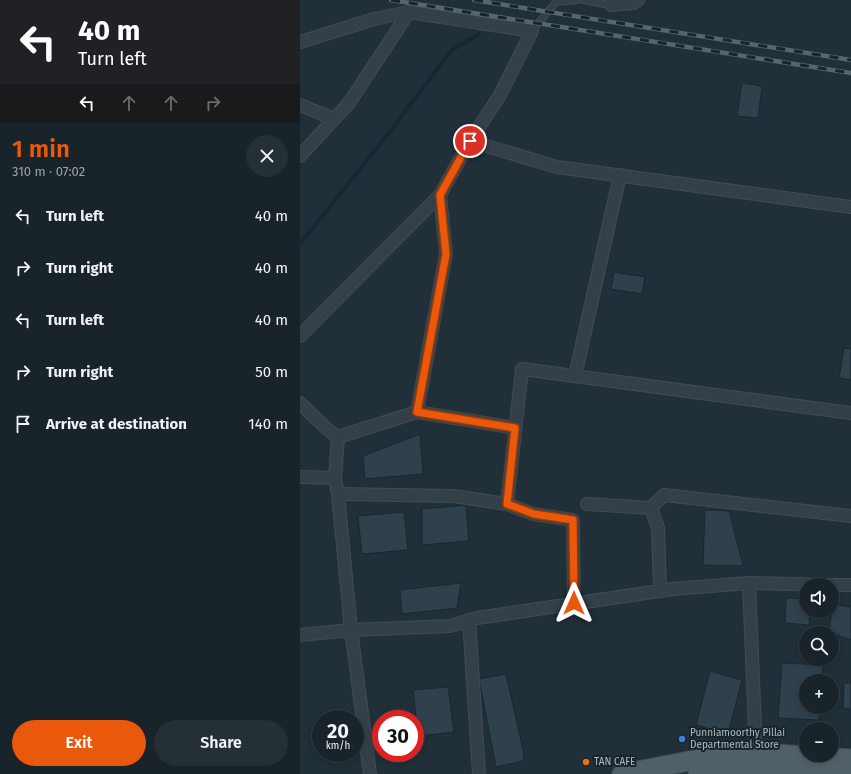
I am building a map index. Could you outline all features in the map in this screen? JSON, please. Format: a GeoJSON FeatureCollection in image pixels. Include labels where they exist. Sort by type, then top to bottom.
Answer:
{"type":"FeatureCollection","features":[{"type":"Feature","properties":{"kind":"main road"},"geometry":{"type":"LineString","coordinates":[[622,774],[746,752],[851,759]]}},
{"type":"Feature","properties":{"kind":"main road"},"geometry":{"type":"LineString","coordinates":[[698,774],[748,768],[851,773]]}},
{"type":"Feature","properties":{"kind":"street"},"geometry":{"type":"LineString","coordinates":[[611,5],[634,3],[638,0]]}},
{"type":"Feature","properties":{"kind":"street"},"geometry":{"type":"LineString","coordinates":[[300,156],[349,104],[409,12]]}},
{"type":"Feature","properties":{"kind":"street"},"geometry":{"type":"LineString","coordinates":[[300,42],[374,19],[409,12],[532,31],[500,95],[470,141],[440,195],[300,336]]}},
{"type":"Feature","properties":{"kind":"street"},"geometry":{"type":"LineString","coordinates":[[300,105],[334,120]]}},
{"type":"Feature","properties":{"kind":"street"},"geometry":{"type":"LineString","coordinates":[[470,141],[557,167],[851,207]]}},
{"type":"Feature","properties":{"kind":"street"},"geometry":{"type":"LineString","coordinates":[[575,376],[620,175]]}},
{"type":"Feature","properties":{"kind":"street"},"geometry":{"type":"LineString","coordinates":[[417,412],[446,254],[440,195]]}},
{"type":"Feature","properties":{"kind":"street"},"geometry":{"type":"LineString","coordinates":[[507,504],[522,369],[851,413]]}},
{"type":"Feature","properties":{"kind":"street"},"geometry":{"type":"LineString","coordinates":[[300,402],[338,438]]}},
{"type":"Feature","properties":{"kind":"street"},"geometry":{"type":"LineString","coordinates":[[338,438],[417,412],[515,428]]}},
{"type":"Feature","properties":{"kind":"street"},"geometry":{"type":"LineString","coordinates":[[338,438],[335,478],[370,774]]}},
{"type":"Feature","properties":{"kind":"street"},"geometry":{"type":"LineString","coordinates":[[300,477],[335,478]]}},
{"type":"Feature","properties":{"kind":"street"},"geometry":{"type":"LineString","coordinates":[[338,494],[454,496],[507,504],[534,514],[573,520],[574,603]]}},
{"type":"Feature","properties":{"kind":"street"},"geometry":{"type":"LineString","coordinates":[[587,504],[651,508],[664,495],[851,516]]}},
{"type":"Feature","properties":{"kind":"street"},"geometry":{"type":"LineString","coordinates":[[651,508],[658,528],[660,591]]}},
{"type":"Feature","properties":{"kind":"street"},"geometry":{"type":"LineString","coordinates":[[300,635],[352,630],[450,626],[477,618],[673,589],[749,583],[799,584]]}},
{"type":"Feature","properties":{"kind":"street"},"geometry":{"type":"LineString","coordinates":[[749,583],[756,753]]}},
{"type":"Feature","properties":{"kind":"street"},"geometry":{"type":"LineString","coordinates":[[839,585],[851,585]]}},
{"type":"Feature","properties":{"kind":"street"},"geometry":{"type":"LineString","coordinates":[[469,620],[479,774]]}},
{"type":"Feature","properties":{"kind":"lane"},"geometry":{"type":"LineString","coordinates":[[532,31],[556,2],[578,0]]}},
{"type":"Feature","properties":{"kind":"lane"},"geometry":{"type":"LineString","coordinates":[[583,0],[611,5]]}},
{"type":"Feature","properties":{"kind":"building"},"geometry":{"type":"Polygon","coordinates":[[[742,83],[762,86],[758,118],[737,116],[742,83]]]}},
{"type":"Feature","properties":{"kind":"building"},"geometry":{"type":"Polygon","coordinates":[[[614,272],[645,277],[642,294],[611,289],[614,272]]]}},
{"type":"Feature","properties":{"kind":"building"},"geometry":{"type":"Polygon","coordinates":[[[844,348],[851,349],[851,380],[839,378],[844,348]]]}},
{"type":"Feature","properties":{"kind":"building"},"geometry":{"type":"Polygon","coordinates":[[[420,434],[423,474],[365,479],[363,456],[420,434]]]}},
{"type":"Feature","properties":{"kind":"building"},"geometry":{"type":"Polygon","coordinates":[[[466,505],[469,541],[422,545],[422,509],[466,505]]]}},
{"type":"Feature","properties":{"kind":"building"},"geometry":{"type":"Polygon","coordinates":[[[705,510],[729,511],[743,566],[703,565],[705,510]]]}},
{"type":"Feature","properties":{"kind":"building"},"geometry":{"type":"Polygon","coordinates":[[[404,512],[408,550],[362,554],[358,516],[404,512]]]}},
{"type":"Feature","properties":{"kind":"building"},"geometry":{"type":"Polygon","coordinates":[[[461,583],[457,608],[402,614],[400,590],[461,583]]]}},
{"type":"Feature","properties":{"kind":"building"},"geometry":{"type":"Polygon","coordinates":[[[786,598],[799,599],[799,618],[810,618],[809,625],[785,623],[786,598]]]}},
{"type":"Feature","properties":{"kind":"building"},"geometry":{"type":"Polygon","coordinates":[[[839,605],[851,607],[851,640],[839,636],[839,626],[830,626],[831,618],[839,618],[839,605]]]}},
{"type":"Feature","properties":{"kind":"building"},"geometry":{"type":"Polygon","coordinates":[[[782,663],[799,664],[799,666],[823,666],[822,674],[799,674],[799,714],[819,714],[819,720],[778,718],[782,663]]]}},
{"type":"Feature","properties":{"kind":"building"},"geometry":{"type":"Polygon","coordinates":[[[710,671],[742,680],[729,730],[722,728],[720,735],[706,732],[707,728],[696,725],[710,671]]]}},
{"type":"Feature","properties":{"kind":"building"},"geometry":{"type":"Polygon","coordinates":[[[506,674],[524,754],[523,761],[496,767],[479,679],[506,674]]]}},
{"type":"Feature","properties":{"kind":"building"},"geometry":{"type":"Polygon","coordinates":[[[844,683],[851,683],[851,709],[843,708],[844,683]]]}},
{"type":"Feature","properties":{"kind":"building"},"geometry":{"type":"Polygon","coordinates":[[[448,687],[454,732],[424,735],[424,710],[415,710],[413,690],[448,687]]]}},
{"type":"Feature","properties":{"kind":"waterway"},"geometry":{"type":"LineString","coordinates":[[300,244],[384,139],[452,50],[479,34]]}},
{"type":"Feature","properties":{"kind":"railway"},"geometry":{"type":"LineString","coordinates":[[391,0],[851,73]]}},
{"type":"Feature","properties":{"kind":"railway"},"geometry":{"type":"LineString","coordinates":[[474,0],[851,60]]}},
{"type":"Feature","properties":{"kind":"place","name":"Punniamoorthy Pillai Departmental Store"},"geometry":{"type":"Point","coordinates":[682,739]}},
{"type":"Feature","properties":{"kind":"place","name":"TAN CAFE"},"geometry":{"type":"Point","coordinates":[586,762]}},
{"type":"Feature","properties":{"kind":"route"},"geometry":{"type":"LineString","coordinates":[[470,141],[440,195],[446,254],[417,412],[515,428],[507,504],[534,514],[573,520],[574,603]]}}]}
